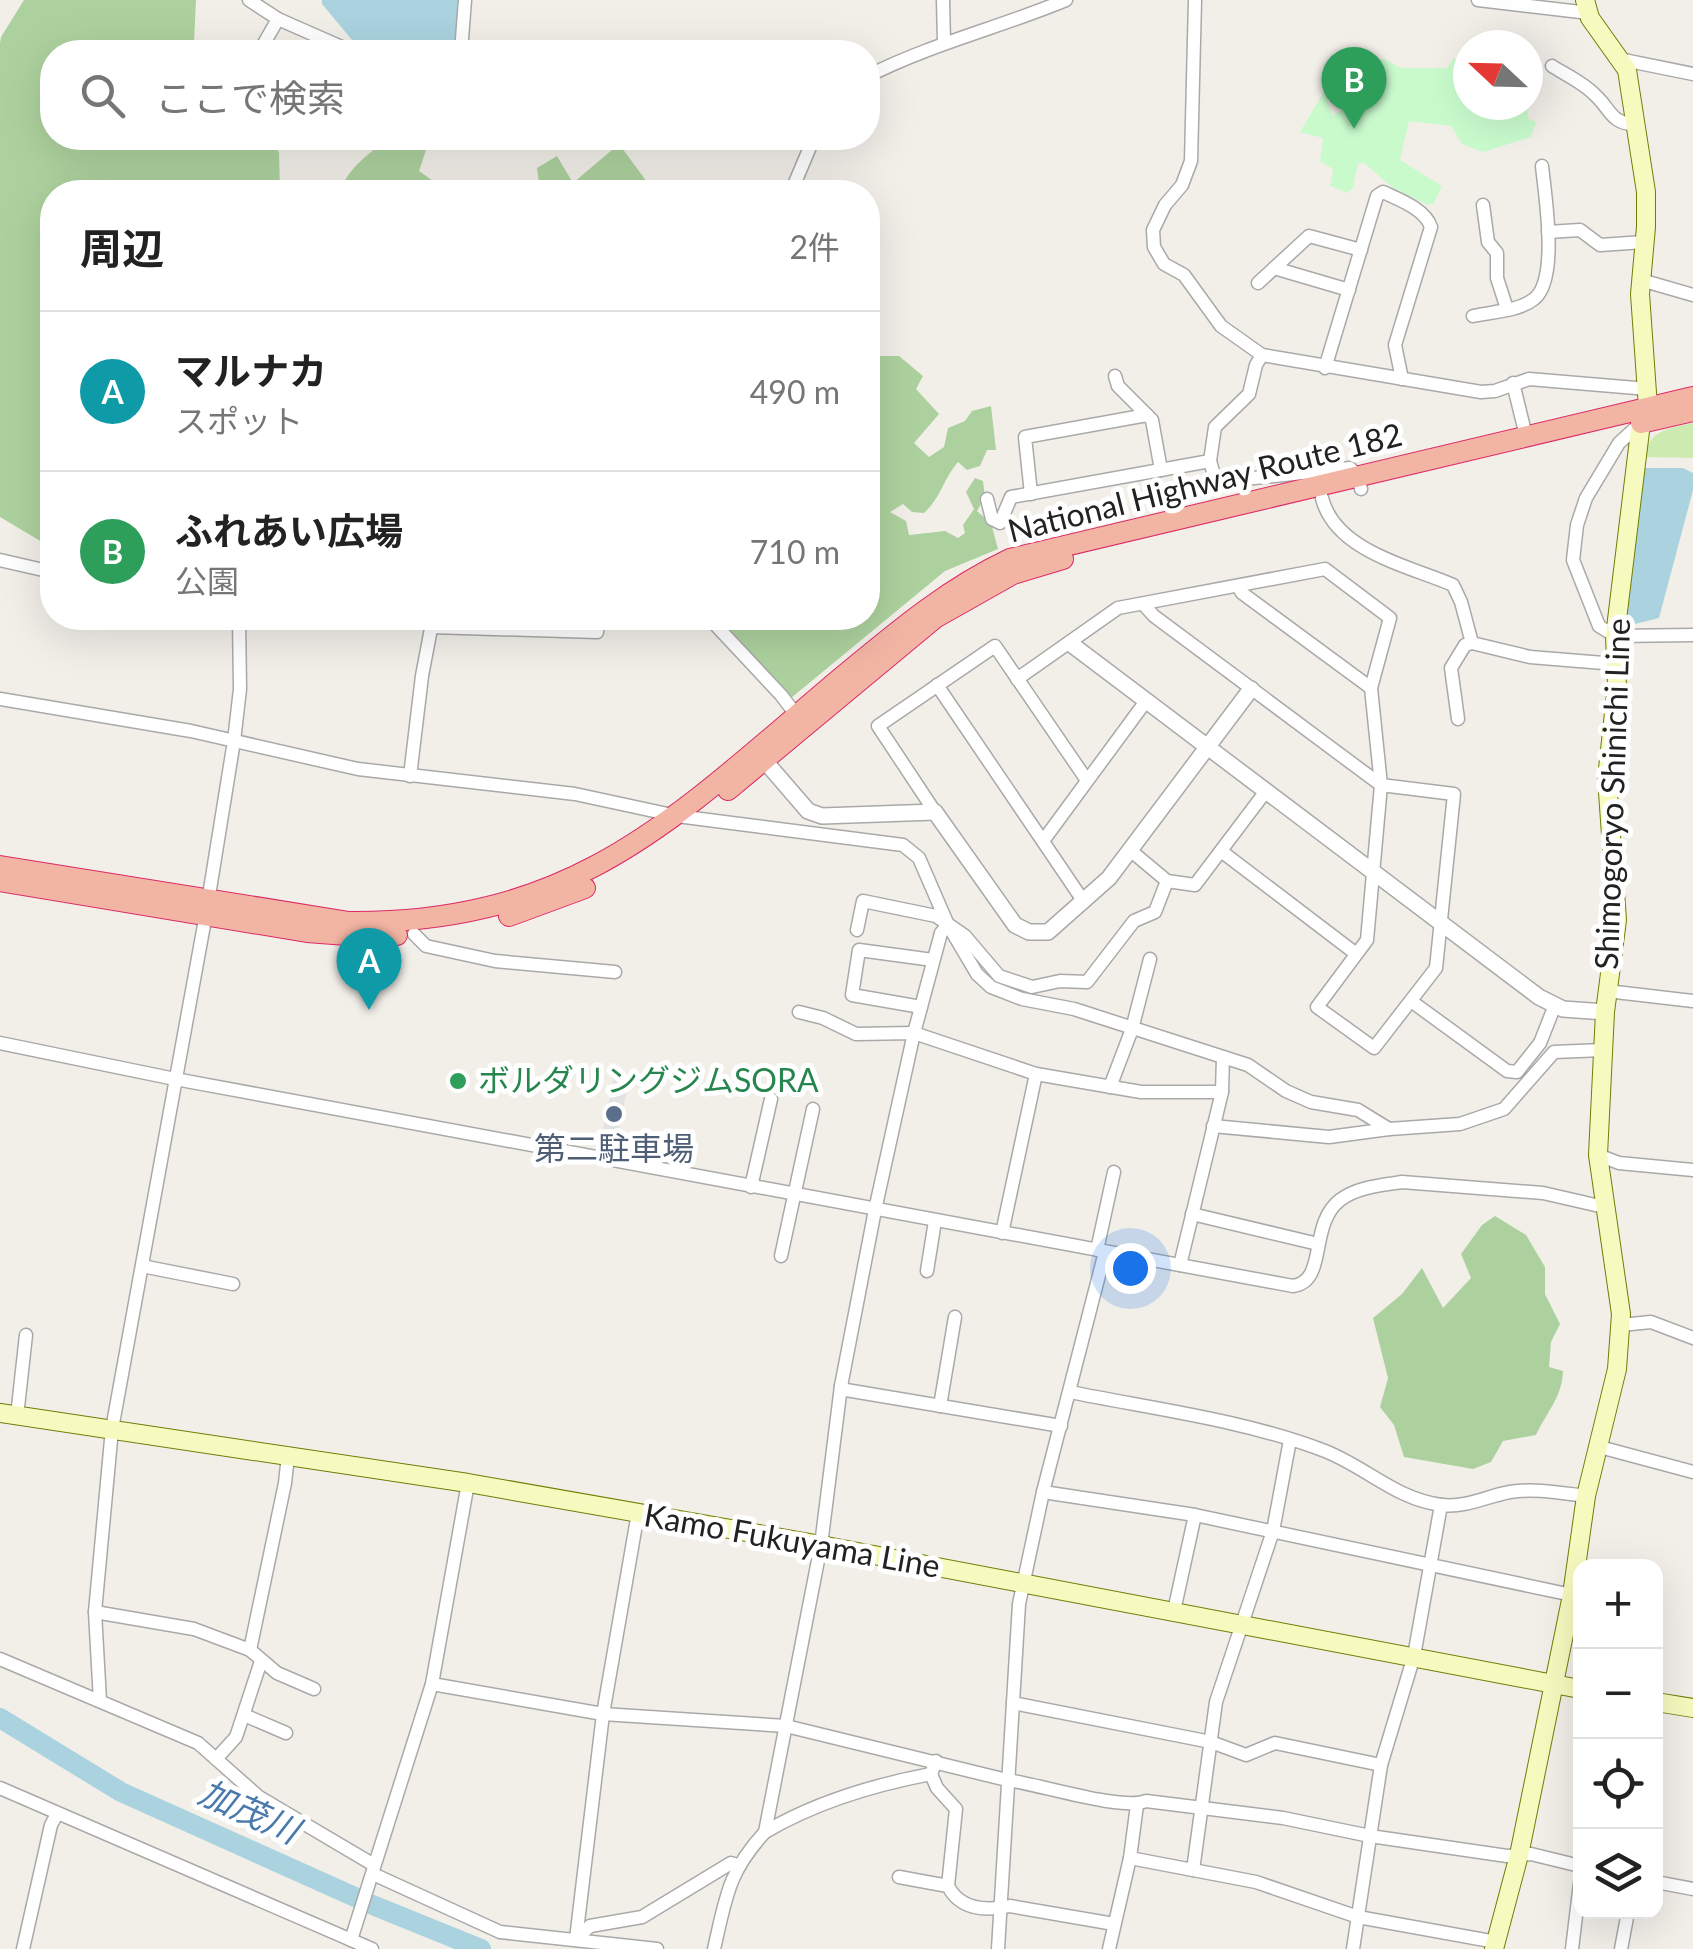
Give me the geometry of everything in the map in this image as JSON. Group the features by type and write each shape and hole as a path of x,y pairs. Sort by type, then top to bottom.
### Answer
{"highway":[{"name":"National Highway Route 182","path":"801,721 936,618 1013,574 1322,498 1360,482 1526,436 1693,396"},
{"name":"National Highway Route 182","path":"0,866 208,907 307,932 360,936 414,934 496,920 592,886 644,855 929,606 1010,559 1360,482 1646,406 1693,411"},
{"name":"National Highway Route 182","path":"0,881 349,922 395,922 488,908 583,874 687,816"}],"main road":[{"name":"Shimogoryo Shinichi Line","path":"1495,1945 1519,1855 1554,1685 1586,1496 1617,1369 1622,1325 1616,1261 1598,1155 1605,1012 1617,920 1607,778 1615,636 1646,406 1640,294 1646,192 1627,70 1587,6"},
{"name":"Kamo Fukuyama Line","path":"9,1414 468,1484 821,1545 1573,1688"},
{"path":"1663,1703 1693,1708"}],"street":[{"path":"249,0 278,19 326,40"},
{"path":"462,40 465,0"},
{"path":"943,0 944,43"},
{"path":"880,71 944,43 1066,0"},
{"path":"1195,0 1191,161 1182,185 1165,204 1153,230 1154,247 1164,264 1184,275 1221,326 1262,355 1481,392 1495,392 1529,379 1646,406 1586,498 1577,524 1572,560 1600,626 1615,636 1693,635"},
{"path":"1478,0 1587,6"},
{"path":"266,40 278,19"},
{"path":"1619,59 1693,74"},
{"path":"1552,66 1596,94 1614,119 1634,124"},
{"path":"797,180 809,150"},
{"path":"1473,316 1534,300 1542,291 1548,232 1542,166"},
{"path":"1325,368 1377,196 1383,192 1429,220 1430,228 1395,345 1402,378"},
{"path":"1482,205 1488,242 1497,253 1497,278 1507,308"},
{"path":"1548,232 1580,230 1600,246 1644,242"},
{"path":"1258,283 1309,236 1361,250"},
{"path":"1274,268 1348,290"},
{"path":"1642,280 1693,294"},
{"path":"1262,355 1250,394 1215,427 1210,462 1216,482 1350,468 1360,482"},
{"path":"1115,376 1118,386 1152,420 1161,470"},
{"path":"1513,383 1526,436"},
{"path":"1032,494 1025,437 1147,415"},
{"path":"987,499 992,519 1000,524 1011,497 1210,462"},
{"path":"1322,498 1325,509 1352,542 1453,585 1462,602 1472,643"},
{"path":"0,560 40,569"},
{"path":"1017,679 1118,608 1325,569 1390,618 1371,688 1381,785 1367,940 1317,1007 1374,1048 1436,968 1454,794 1381,785 1143,604"},
{"path":"1238,586 1242,593 1371,688"},
{"path":"100,1701 95,1612 112,1430 208,907 240,688 239,630"},
{"path":"410,776 431,630"},
{"path":"564,630 597,630"},
{"path":"720,630 782,695 801,721"},
{"path":"1458,719 1451,668 1465,645 1472,643 1530,658 1616,664"},
{"path":"1071,644 1555,1006 1605,1012"},
{"path":"1086,779 995,646 878,726 1015,925 1029,932 1048,932 1109,878 1251,689"},
{"path":"937,686 1084,902"},
{"path":"0,699 234,741 342,766 575,794 762,829 838,834 903,845 919,858 948,925 977,974 992,987 1248,1065 1286,1091 1311,1102 1358,1110 1389,1129"},
{"path":"1042,841 1146,701"},
{"path":"760,755 808,811 822,816 935,812"},
{"path":"1130,850 1167,881 1195,885 1266,791"},
{"path":"1221,851 1355,953"},
{"path":"857,930 863,900 936,916 966,936 999,976 1032,987 1087,982 1134,920 1155,912 1167,881"},
{"path":"766,1832 821,1545 841,1386 875,1210 914,1033 941,933 948,925"},
{"path":"414,934 426,946 495,961 615,972"},
{"path":"921,1006 852,995 859,950 933,960"},
{"path":"1110,1087 1132,1028 1150,960"},
{"path":"1607,991 1693,1000"},
{"path":"1410,1001 1508,1072 1517,1072 1540,1044 1555,1006"},
{"path":"799,1012 823,1018 856,1034 914,1033 1036,1074 1141,1092 1222,1092"},
{"path":"0,1044 1293,1286 1305,1284 1312,1277 1330,1210 1352,1193 1402,1182 1543,1192 1604,1207"},
{"path":"1213,1126 1329,1136 1460,1124 1504,1109 1554,1052 1603,1050"},
{"path":"1180,1265 1222,1092 1223,1057"},
{"path":"1002,1233 1036,1074"},
{"path":"752,1187 771,1100"},
{"path":"781,1256 813,1109"},
{"path":"1598,1155 1619,1163 1693,1170"},
{"path":"998,1949 1022,1582 1070,1392 1114,1172"},
{"path":"1192,1214 1318,1244"},
{"path":"927,1271 935,1221"},
{"path":"142,1266 233,1284"},
{"path":"940,1406 954,1317"},
{"path":"1622,1325 1651,1322 1693,1338"},
{"path":"9,1414 26,1335"},
{"path":"841,1386 1060,1426"},
{"path":"1070,1392 1290,1440 1328,1452 1406,1496 1441,1505 1460,1506 1529,1490 1586,1496"},
{"path":"1194,1870 1216,1702 1273,1531 1290,1440"},
{"path":"1596,1446 1693,1472"},
{"path":"250,1650 288,1456"},
{"path":"351,1940 432,1684 468,1484"},
{"path":"1043,1492 1195,1515 1572,1595"},
{"path":"1353,1949 1380,1765 1414,1656 1441,1505"},
{"path":"576,1939 603,1714 638,1514"},
{"path":"1174,1611 1195,1515"},
{"path":"95,1612 194,1629 250,1650 277,1673 314,1689"},
{"path":"0,1659 198,1743 259,1797 373,1870 500,1932 657,1949"},
{"path":"216,1759 236,1737 260,1660"},
{"path":"432,1684 603,1714 786,1726 934,1767 1045,1785 1085,1798 1137,1804 1146,1801 1283,1818 1370,1836 1507,1856 1531,1854 1573,1864"},
{"path":"1013,1703 1211,1742 1246,1755 1275,1744 1380,1765"},
{"path":"244,1714 286,1733"},
{"path":"714,1949 730,1880 766,1832 800,1812 934,1767"},
{"path":"934,1767 937,1788 956,1809 948,1886 953,1896 969,1906 993,1910 1010,1906 1114,1924"},
{"path":"0,1788 370,1949"},
{"path":"1109,1949 1130,1858 1137,1804"},
{"path":"23,1949 51,1825 57,1814"},
{"path":"1130,1858 1256,1882 1358,1917 1495,1945"},
{"path":"576,1939 590,1926 642,1917 731,1863 738,1865"},
{"path":"899,1877 948,1886"},
{"path":"1663,1883 1693,1889"},
{"path":"1572,1949 1576,1919"},
{"path":"1621,1949 1627,1919"}],"green space":[{"path":"24,0 196,0 194,40 40,40 40,150 279,152 280,180 40,180 40,541 0,517 1,37"},
{"path":"1383,58 1401,68 1447,68 1453,59 1453,120 1536,122 1531,137 1483,152 1462,144 1451,126 1409,121 1400,160 1442,186 1434,203 1428,205 1392,187 1364,163 1358,163 1353,188 1347,193 1330,186 1333,169 1320,161 1323,138 1300,132 1325,90 1332,116 1372,91 1365,76"},
{"path":"374,150 426,150 419,171 432,180 346,180"},
{"path":"612,150 623,150 646,180 577,180"},
{"path":"557,156 571,180 538,180 537,168"},
{"path":"880,356 899,356 923,376 916,389 939,414 914,443 929,457 944,447 948,428 965,421 972,411 991,406 996,450 987,450 980,466 967,470 958,462 924,513 912,512 903,504 890,512 906,521 909,535 945,531 958,538 965,533 963,525 974,509 966,492 975,478 983,481 985,497 977,511 991,523 998,549 945,571 880,625"},
{"path":"1693,423 1693,458 1644,457 1656,436"},
{"path":"722,630 873,630 791,698"},
{"path":"1495,1216 1526,1235 1545,1267 1545,1294 1560,1324 1551,1342 1549,1367 1563,1371 1560,1389 1536,1435 1503,1441 1491,1462 1473,1469 1404,1457 1394,1425 1380,1407 1388,1378 1373,1318 1402,1294 1422,1268 1443,1308 1471,1278 1461,1254 1482,1225"}],"shaded area":[{"name":"第二駐車場","path":"615,1073 630,1076 613,1156 598,1153"}],"water":[{"path":"322,0 459,0 456,40 352,40"},
{"path":"1642,468 1683,468 1693,473 1693,490 1659,618 1623,627"}],"waterway":[{"name":"加茂川","path":"0,1718 121,1792 481,1949"}],"place":[{"name":"ふれあい広場","path":"1354,129"},
{"name":"マルナカ","path":"369,1010"},
{"name":"ボルダリングジムSORA","path":"458,1081"},
{"name":"第二駐車場","path":"614,1114"}]}
